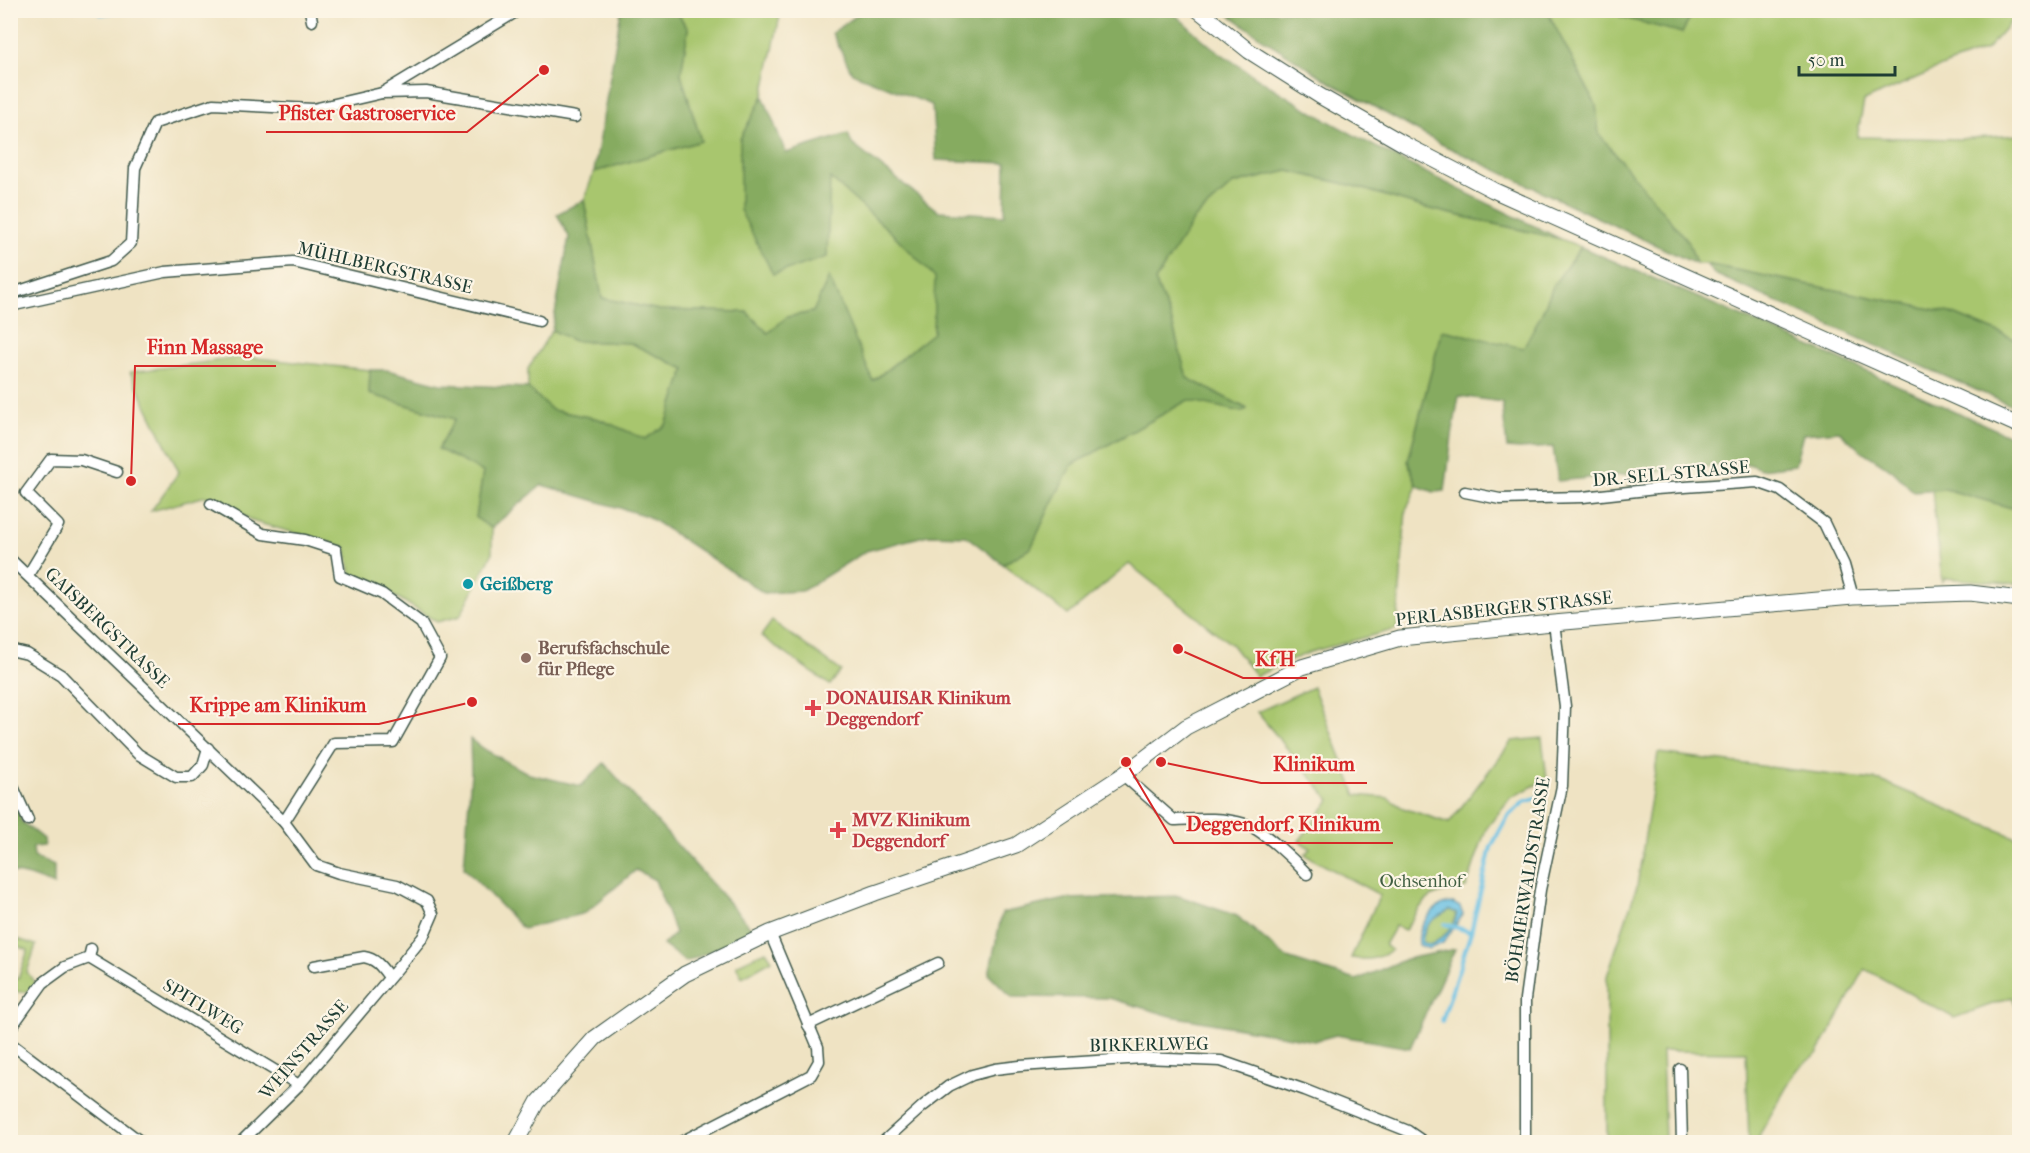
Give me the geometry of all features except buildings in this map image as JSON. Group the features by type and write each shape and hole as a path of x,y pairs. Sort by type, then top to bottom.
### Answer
{"street":[{"path":"382,93 519,10"},
{"path":"1198,10 1249,51 1320,96 1404,144 1493,190 2019,426"},
{"path":"10,294 111,261 131,243 135,168 155,123 213,104 313,109 382,93 426,92 575,117"},
{"name":"MÜHLBERGSTRASSE","path":"10,306 165,272 293,262 539,321"},
{"name":"GAISBERGSTRASSE","path":"28,575 58,525 26,493 51,459 81,460 117,472"},
{"name":"DR.-SELL-STRASSE","path":"1465,492 1500,499 1583,497 1757,482 1780,490 1824,523 1844,565 1853,597"},
{"path":"211,504 263,534 305,540 336,550 340,576 382,594 420,623 440,658 393,742 334,743 284,822"},
{"name":"GAISBERGSTRASSE","path":"10,559 208,748"},
{"name":"PERLASBERGER STRASSE","path":"516,1143 538,1102 595,1038 685,974 770,933 875,893 1016,844 1123,775 1186,727 1302,667 1400,638 1711,608 1853,597 1970,593 2019,599"},
{"name":"BÖHMERWALDSTRASSE","path":"1525,1143 1525,999 1540,890 1562,777 1565,706 1554,623"},
{"path":"10,650 27,654 61,675 138,754 176,777 192,777 203,765 208,748"},
{"name":"WEINSTRASSE","path":"208,748 284,822 316,865 339,873 397,885 428,902 433,914 423,937 299,1085 242,1143"},
{"path":"1123,775 1174,820 1211,818 1246,824 1285,852 1307,874"},
{"path":"10,780 28,820"},
{"path":"681,1143 811,1075 819,1061 818,1047 770,933"},
{"name":"SPITLWEG","path":"10,1029 43,983 90,954 299,1085"},
{"path":"314,966 364,957 371,958 389,977"},
{"path":"808,1026 938,963"},
{"path":"10,1043 141,1143"},
{"name":"BIRKERLWEG","path":"883,1143 940,1092 972,1075 1020,1066 1143,1058 1221,1061 1305,1090 1408,1131 1424,1143"},
{"path":"1680,1068 1682,1143"}],"green space":[{"path":"621,11 676,11 688,29 681,74 701,141 594,172"},
{"path":"676,11 781,11 763,96 740,139 773,274 827,257 829,177 894,235 936,277 933,333 872,381 829,278 813,312 787,317 768,334 746,312 659,310 602,298 584,200 594,172 701,141 681,74 688,29"},
{"path":"863,11 1171,11 1212,47 1295,102 1471,196 1561,239 1426,208 1350,185 1288,171 1233,184 1194,219 1155,281 1171,319 1187,378 1247,409 1242,412 1188,400 1072,465 1031,548 1003,564 966,536 928,535 866,551 802,591 764,593 647,516 542,485 491,528 476,518 483,472 438,449 455,419 369,394 370,370 387,370 440,384 528,388 552,410 599,419 645,439 666,425 685,369 630,343 574,341 552,330 569,237 557,214 584,200 602,298 659,310 747,312 768,333 787,317 813,312 829,277 873,381 933,333 935,277 894,235 830,178 827,257 773,274 740,210 740,139 763,96 786,153 848,134 852,144 938,211 1005,215 1006,163 936,160 932,105 852,73 832,33"},
{"path":"1224,11 1547,11 1596,105 1599,134 1689,243 1696,264 1441,144 1333,84"},
{"path":"1547,11 1614,11 1621,17 1682,33 1694,11 2011,11 2014,18 1987,49 1864,101 1857,137 1958,139 2019,135 2019,341 1951,313 1706,264 1696,264 1689,243 1598,134 1596,105"},
{"path":"1614,11 1694,11 1682,33 1621,17"},
{"path":"1288,171 1350,185 1426,208 1561,239 1581,247 1554,284 1523,349 1442,330 1408,461 1417,486 1406,510 1397,629 1310,652 1256,676 1232,645 1129,564 1068,615 1003,564 1031,548 1072,465 1188,400 1242,412 1246,408 1187,378 1171,319 1155,281 1194,219 1233,184"},
{"path":"1581,247 2019,440 2019,510 1945,489 1913,491 1892,470 1860,450 1839,431 1803,434 1795,465 1761,469 1745,463 1558,481 1553,447 1507,448 1502,402 1459,396 1445,491 1434,492 1417,486 1408,461 1442,330 1523,348 1542,313 1554,284"},
{"path":"1706,264 1951,313 2019,341 2019,409 1714,274"},
{"path":"552,330 574,341 630,343 685,369 666,425 645,439 599,419 552,410 528,388 528,369"},
{"path":"246,357 370,370 369,394 455,419 483,472 476,518 492,529 492,554 460,616 437,622 400,599 351,576 346,547 255,522 206,496 151,511 179,472 130,372"},
{"path":"1945,489 2019,510 2019,584 1945,578 1942,582 1932,490"},
{"path":"772,621 841,671 830,685 761,636"},
{"name":"Ochsenhof","path":"1313,687 1356,795 1388,798 1403,808 1449,823 1512,741 1542,738 1547,779 1510,798 1486,829 1466,888 1442,892 1428,899 1405,930 1395,926 1385,943 1385,946 1391,950 1377,957 1351,958 1380,895 1305,855 1310,848 1299,841 1330,800 1257,712"},
{"path":"470,739 529,774 581,786 604,763 755,932 686,962 663,945 675,933 655,880 636,870 585,913 523,929 464,868 471,772"},
{"path":"1658,753 1881,781 2019,839 2019,1012 2012,997 1954,1018 1865,969 1818,1053 1797,1069 1760,1134 1758,1142 1749,1142 1746,1052 1662,1051 1665,1142 1607,1142 1607,976 1637,886"},
{"path":"10,791 22,822 43,839 44,846 33,847 34,857 54,866 54,885 11,872 14,860 10,858"},
{"path":"1179,896 1237,916 1287,958 1356,980 1406,959 1455,949 1410,1048 1336,1035 1314,1041 1171,1016 1109,998 1012,997 989,974 1002,913 1066,899"},
{"path":"1450,910 1457,913 1447,932 1430,945 1422,942 1428,925 1435,918"},
{"path":"11,937 36,945 27,972 35,983 34,988 27,991 15,991 16,985 11,983 10,977 18,979 28,950 11,944"},
{"path":"766,951 772,960 742,977 736,965"}],"water":[{"path":"1452,903 1460,907 1463,915 1443,943 1429,949 1419,945 1420,933 1428,916 1443,904","holes":["1450,910 1457,913 1451,928 1439,940 1430,945 1422,942 1425,930 1431,922"]}],"waterway":[{"path":"100,14 125,10"},
{"path":"1442,1021 1471,932 1491,847 1508,816 1524,802 1543,796"},
{"path":"1445,924 1471,932"}],"place":[{"name":"Pfister Gastroservice","path":"544,70"},
{"name":"Finn Massage","path":"131,481"},
{"name":"Geißberg","path":"468,584"},
{"name":"KfH","path":"1178,649"},
{"name":"Berufsfachschule für Pflege","path":"526,658"},
{"name":"Krippe am Klinikum","path":"472,702"},
{"name":"DONAUISAR Klinikum Deggendorf","path":"813,708"},
{"name":"Deggendorf, Klinikum","path":"1126,762"},
{"name":"Klinikum","path":"1161,762"},
{"name":"MVZ Klinikum Deggendorf","path":"838,830"}]}
